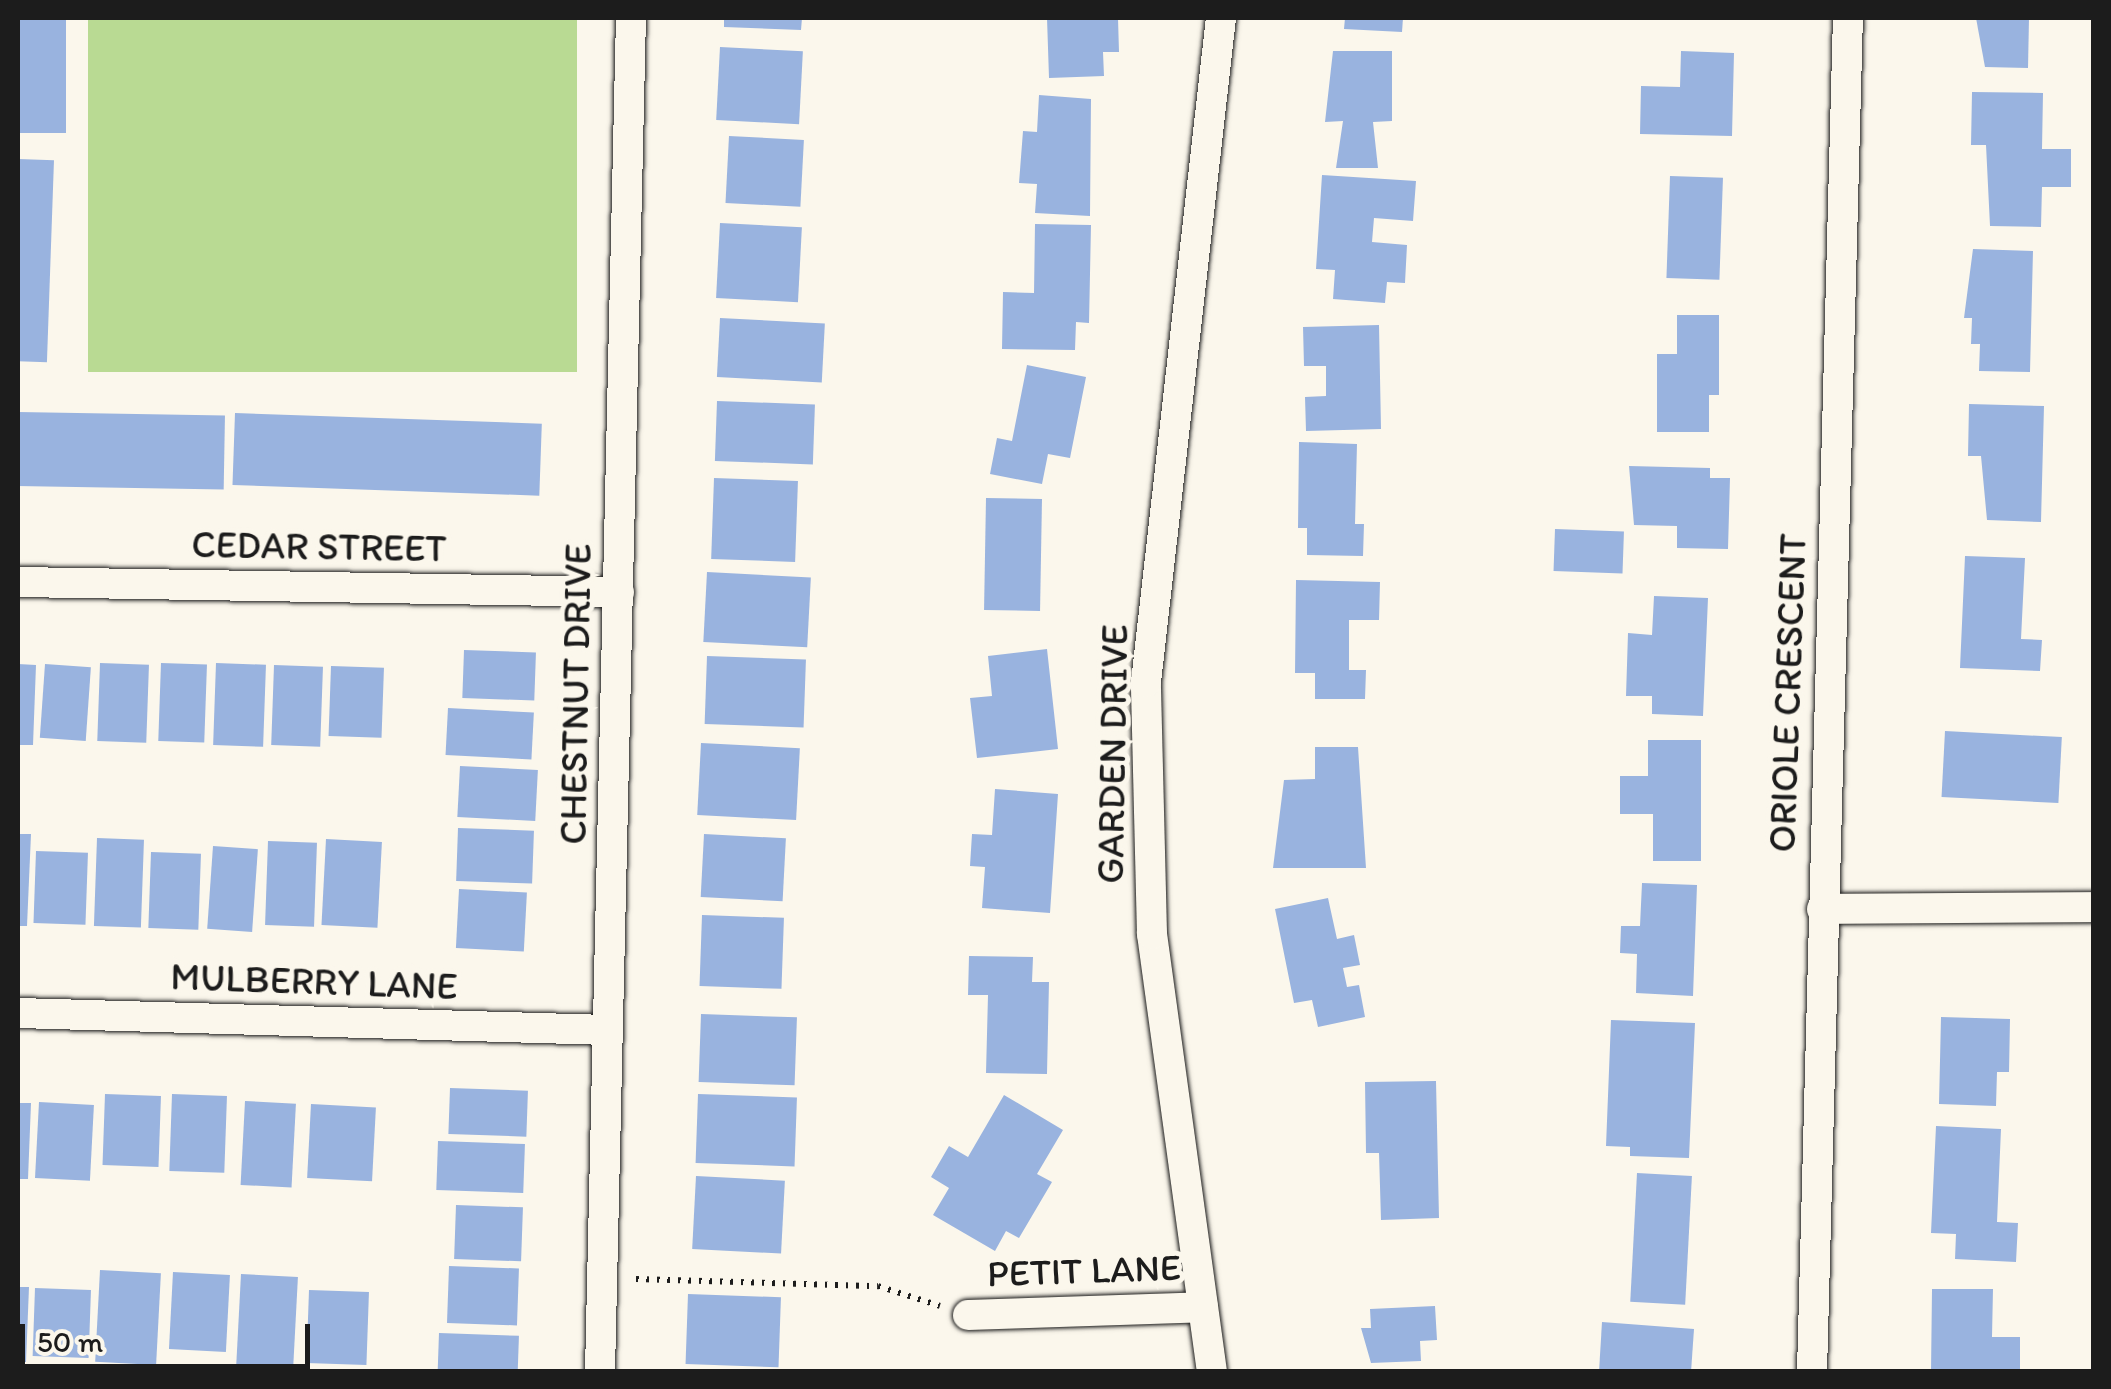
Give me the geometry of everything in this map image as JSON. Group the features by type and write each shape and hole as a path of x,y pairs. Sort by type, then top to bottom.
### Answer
{"street":[{"name":"CHESTNUT DRIVE","path":"600,1372 631,18"},
{"name":"GARDEN DRIVE","path":"1212,1372 1152,934 1146,682 1221,18"},
{"name":"ORIOLE CRESCENT","path":"1812,1372 1848,18"},
{"name":"CEDAR STREET","path":"18,582 619,592"},
{"path":"1822,909 2094,908"},
{"name":"MULBERRY LANE","path":"18,1014 608,1030"},
{"name":"PETIT LANE","path":"968,1316 1203,1307"}],"path":[{"path":"630,1279 878,1286 968,1316"}],"green space":[{"path":"88,18 577,18 577,372 88,372"}],"building":[{"path":"18,18 66,18 66,133 18,133"},
{"path":"724,18 802,18 801,30 724,27"},
{"path":"1047,18 1118,18 1119,52 1103,52 1104,76 1049,78"},
{"path":"1345,18 1403,18 1402,32 1344,29"},
{"path":"1976,18 2029,18 2028,68 1985,67"},
{"path":"720,47 803,51 799,124 716,120"},
{"path":"1333,51 1392,51 1392,121 1373,122 1378,168 1336,168 1343,121 1325,122"},
{"path":"1681,51 1734,53 1732,136 1640,134 1641,86 1680,87"},
{"path":"1972,92 2043,93 2042,149 2071,149 2071,187 2042,187 2041,227 1990,226 1986,145 1971,145"},
{"path":"1039,95 1091,99 1090,216 1035,213 1037,184 1019,183 1023,131 1037,132"},
{"path":"729,136 804,140 800,207 725,203"},
{"path":"18,159 54,160 47,362 18,361"},
{"path":"1322,175 1416,181 1413,221 1374,218 1372,242 1407,245 1405,283 1387,282 1385,303 1333,299 1335,270 1316,269"},
{"path":"1670,176 1723,178 1719,280 1666,278"},
{"path":"720,223 802,227 798,302 716,298"},
{"path":"1035,224 1091,225 1089,323 1076,322 1075,350 1002,349 1003,292 1034,293"},
{"path":"1973,249 2033,251 2030,372 1979,371 1980,344 1971,344 1972,318 1964,318"},
{"path":"1677,315 1719,315 1719,395 1709,395 1709,432 1657,432 1657,354 1677,354"},
{"path":"720,318 825,323 822,382 717,377"},
{"path":"1379,325 1381,429 1306,431 1305,397 1326,396 1326,366 1304,366 1303,327"},
{"path":"1027,365 1086,377 1070,458 1048,454 1042,484 990,474 997,438 1012,441"},
{"path":"717,401 815,404 813,464 715,461"},
{"path":"1969,404 2044,406 2041,522 1987,520 1981,456 1968,456"},
{"path":"18,412 225,416 224,490 18,486"},
{"path":"235,413 542,424 539,496 232,485"},
{"path":"1299,442 1357,444 1355,524 1364,524 1363,556 1307,555 1307,528 1298,528"},
{"path":"1629,466 1710,468 1710,478 1730,478 1728,549 1677,548 1677,526 1634,525"},
{"path":"714,478 798,481 795,562 711,559"},
{"path":"986,498 1042,499 1040,611 984,610"},
{"path":"1555,529 1624,531 1622,573 1554,571"},
{"path":"1965,556 2025,558 2021,639 2042,640 2040,671 1960,668"},
{"path":"707,572 811,577 807,647 703,642"},
{"path":"1296,580 1380,582 1379,620 1349,620 1349,670 1366,670 1365,699 1315,699 1315,673 1295,673"},
{"path":"1654,596 1708,598 1703,716 1652,714 1652,696 1626,696 1628,633 1652,635"},
{"path":"1047,649 1058,749 977,758 970,698 992,696 988,656"},
{"path":"464,650 536,653 534,700 462,698"},
{"path":"707,656 806,659 804,727 705,724"},
{"path":"100,663 149,665 146,743 97,741"},
{"path":"161,663 207,665 204,743 158,741"},
{"path":"216,663 266,665 263,747 213,745"},
{"path":"18,664 36,665 33,745 18,745"},
{"path":"45,664 91,667 86,741 40,738"},
{"path":"274,665 323,667 320,747 271,745"},
{"path":"331,666 384,668 382,738 329,736"},
{"path":"448,708 534,713 531,759 446,755"},
{"path":"1945,731 2062,737 2058,803 1942,797"},
{"path":"1648,740 1701,740 1701,861 1653,861 1653,814 1620,814 1620,776 1648,776"},
{"path":"701,743 800,748 796,820 697,815"},
{"path":"1315,747 1358,747 1366,868 1273,868 1284,780 1315,779"},
{"path":"460,766 538,770 535,821 457,817"},
{"path":"995,789 1058,794 1050,913 982,908 985,867 970,866 972,834 992,835"},
{"path":"458,828 534,831 532,884 456,881"},
{"path":"18,834 31,834 27,926 18,926"},
{"path":"704,834 786,838 783,901 701,897"},
{"path":"97,838 144,840 141,928 94,926"},
{"path":"326,839 382,842 377,928 321,925"},
{"path":"268,841 317,843 314,927 265,925"},
{"path":"213,846 258,849 252,932 207,929"},
{"path":"36,851 88,853 85,925 33,923"},
{"path":"151,852 201,854 198,930 148,928"},
{"path":"1642,883 1697,885 1693,996 1636,993 1637,954 1620,953 1621,926 1640,926"},
{"path":"459,889 527,893 524,951 456,948"},
{"path":"1328,898 1337,939 1354,935 1360,965 1343,968 1347,987 1359,985 1365,1017 1318,1027 1312,1000 1294,1003 1275,909"},
{"path":"702,915 784,918 781,989 700,986"},
{"path":"969,956 1033,957 1032,982 1049,982 1047,1074 986,1073 988,995 968,995"},
{"path":"701,1014 797,1017 795,1085 699,1082"},
{"path":"1941,1017 2010,1019 2009,1072 1997,1072 1996,1106 1939,1104"},
{"path":"1611,1020 1695,1023 1689,1158 1630,1156 1630,1147 1606,1146"},
{"path":"1436,1081 1439,1218 1381,1220 1379,1153 1366,1153 1365,1082"},
{"path":"450,1088 528,1091 526,1137 448,1134"},
{"path":"105,1094 161,1096 158,1167 103,1165"},
{"path":"172,1094 227,1096 224,1173 169,1171"},
{"path":"698,1094 797,1097 795,1166 696,1163"},
{"path":"1004,1095 1063,1130 1037,1174 1052,1182 1019,1238 1006,1231 995,1251 933,1215 949,1188 931,1177 949,1146 968,1157"},
{"path":"245,1101 296,1104 292,1188 241,1185"},
{"path":"39,1102 94,1105 90,1181 35,1178"},
{"path":"18,1103 31,1103 28,1179 18,1179"},
{"path":"311,1104 376,1107 372,1181 307,1178"},
{"path":"1936,1126 2001,1129 1997,1222 2018,1223 2016,1262 1955,1259 1956,1234 1931,1233"},
{"path":"438,1141 525,1144 523,1193 436,1190"},
{"path":"1637,1173 1692,1176 1685,1305 1630,1302"},
{"path":"696,1176 785,1181 781,1254 692,1249"},
{"path":"456,1205 523,1207 521,1261 454,1259"},
{"path":"449,1266 519,1268 517,1325 447,1323"},
{"path":"100,1270 161,1273 156,1365 95,1362"},
{"path":"173,1272 230,1275 226,1352 169,1349"},
{"path":"241,1274 298,1277 293,1368 236,1365"},
{"path":"18,1287 29,1287 26,1362 18,1362"},
{"path":"35,1288 91,1290 89,1358 33,1356"},
{"path":"1932,1289 1993,1289 1992,1337 2020,1337 2020,1369 1931,1372"},
{"path":"309,1290 369,1292 366,1365 306,1363"},
{"path":"688,1294 781,1297 779,1367 686,1364"},
{"path":"1435,1306 1437,1340 1420,1341 1421,1361 1371,1363 1361,1328 1371,1328 1370,1309"},
{"path":"1602,1322 1694,1329 1691,1372 1599,1372"},
{"path":"439,1333 519,1336 518,1372 438,1372"}]}
